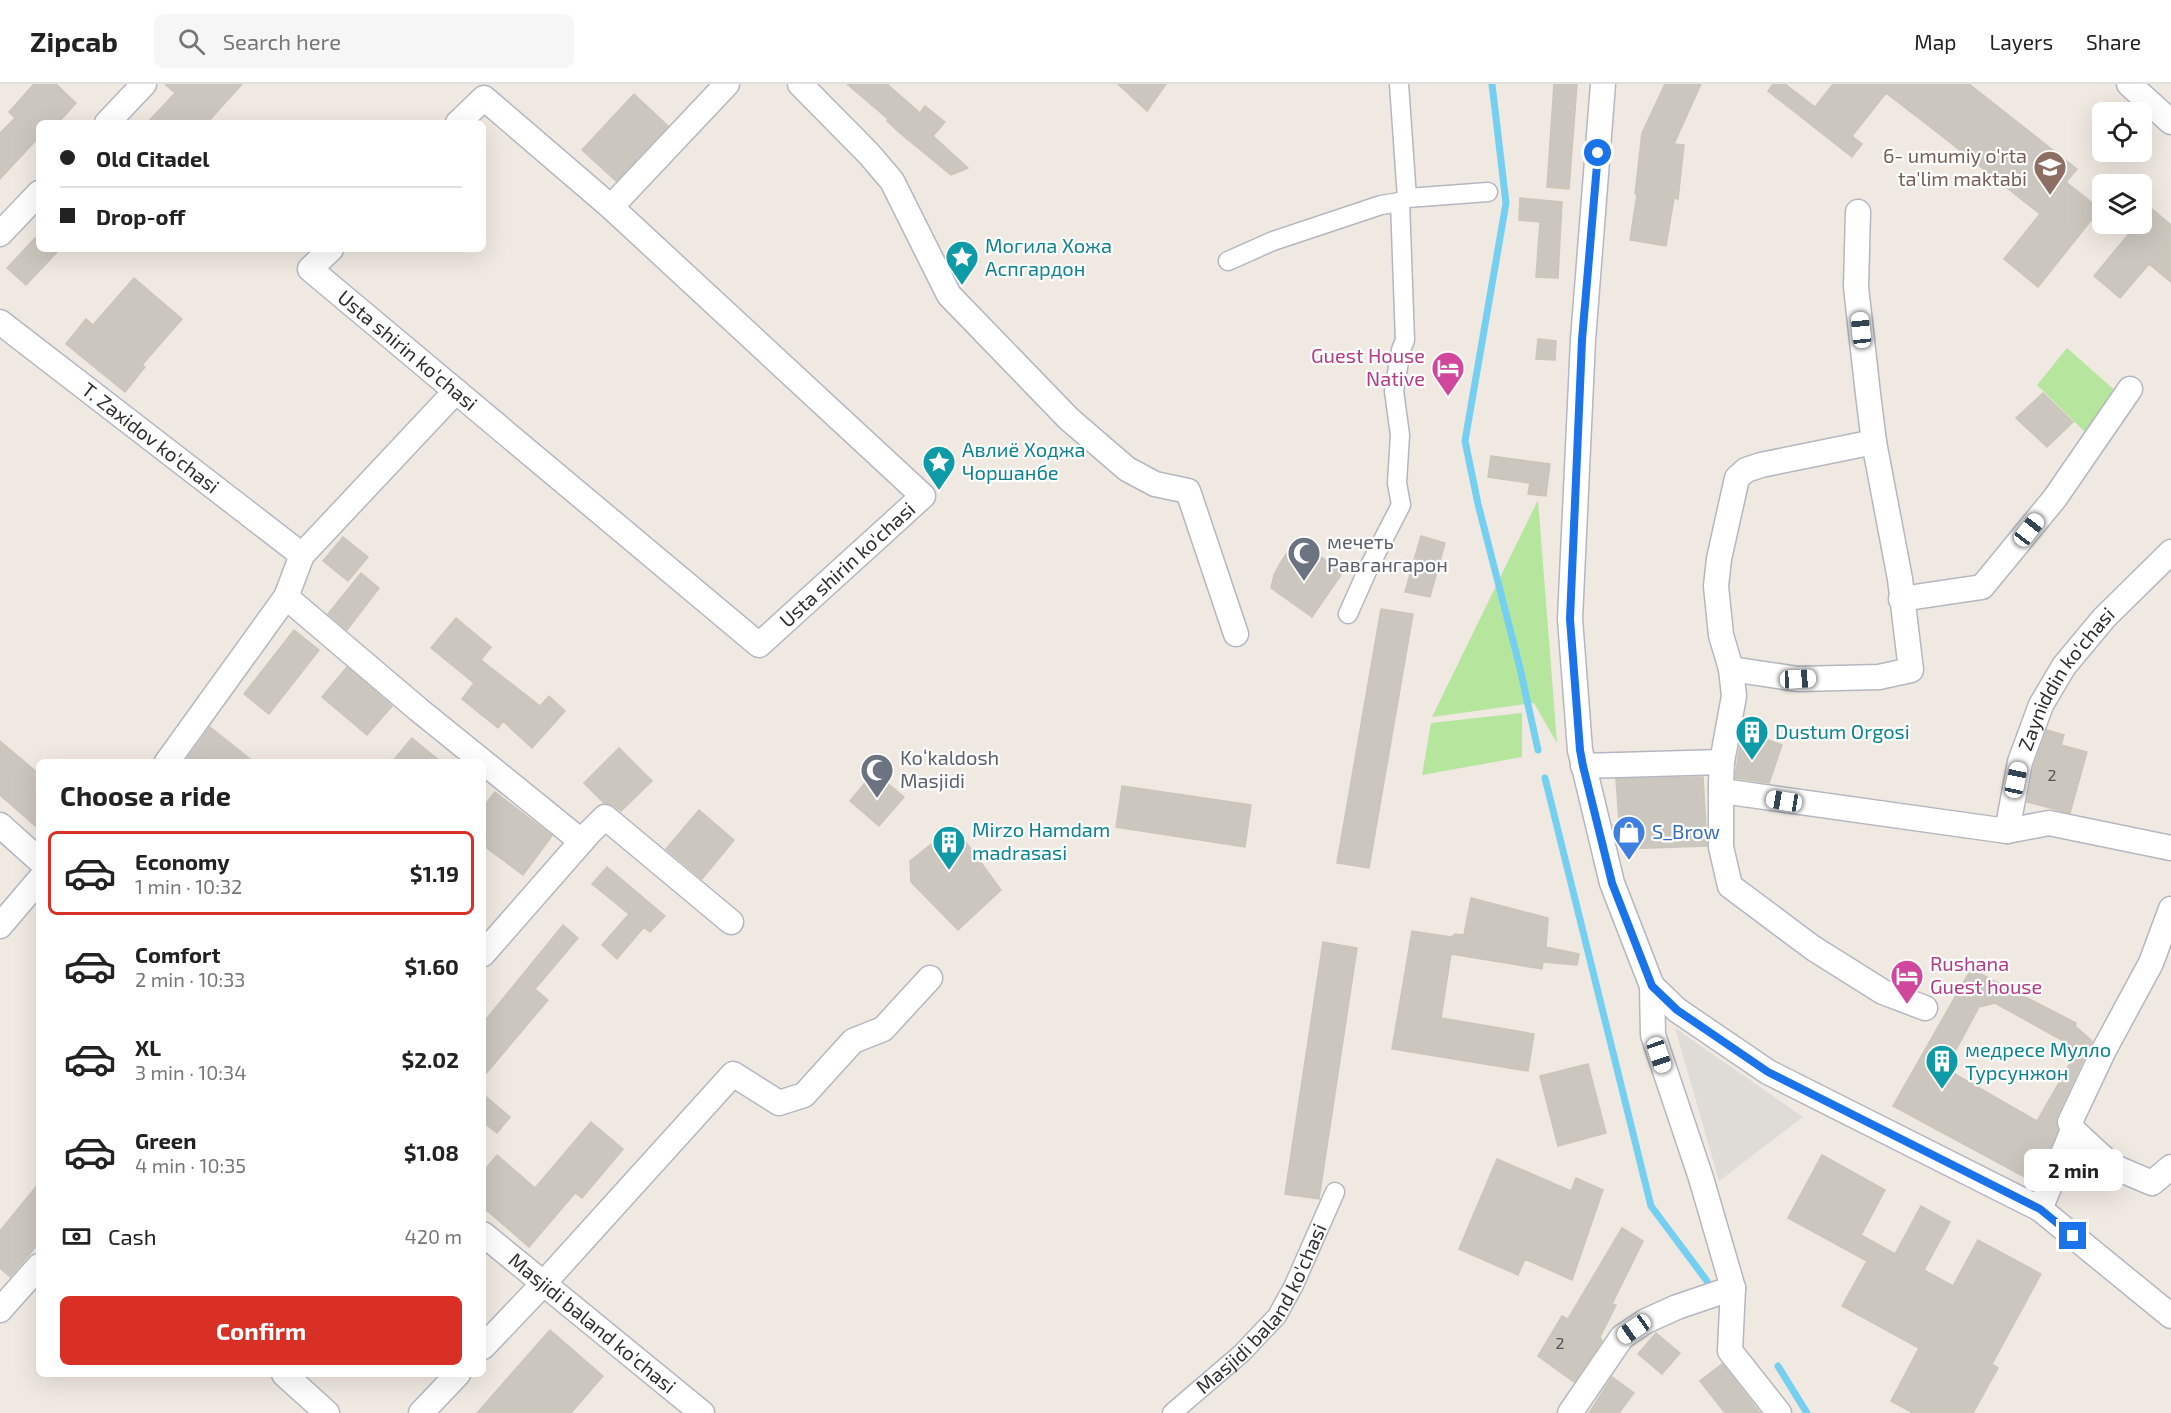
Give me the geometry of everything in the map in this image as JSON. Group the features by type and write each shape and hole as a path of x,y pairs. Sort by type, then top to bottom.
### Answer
{"street":[{"path":"110,120 144,84"},
{"path":"611,207 727,84"},
{"path":"800,84 869,154 892,181 954,301 1069,419 1127,469 1155,484 1188,491 1236,634"},
{"path":"1348,615 1368,569 1401,505 1397,483 1400,435 1394,391 1401,350 1405,340 1404,200 1399,84"},
{"path":"1603,84 1582,340 1570,619 1580,750 1612,883 1652,986 1653,1035 1701,1178 1734,1288 1730,1351 1779,1413"},
{"path":"2129,84 2171,122"},
{"name":"Usta shirin ko'chasi","path":"328,252 310,270 759,645 923,496 611,207 484,98 461,120"},
{"path":"1228,261 1283,238 1381,205 1404,200 1488,192"},
{"path":"0,234 36,196"},
{"path":"1731,669 1798,679 1879,676 1911,670 1900,579 1875,442 1856,287 1858,212"},
{"name":"T. Zaxidov ko'chasi","path":"1,325 302,555"},
{"path":"1901,599 1982,587 2055,498 2130,389"},
{"path":"169,759 286,597 302,555 456,391"},
{"path":"1875,442 1761,465 1746,470 1737,478 1727,518 1716,586 1721,635 1731,669 1734,696 1722,762 1721,847 1730,886 1813,948 1883,992 1925,1008"},
{"name":"Zayniddin ko'chasi","path":"2007,831 2020,762 2041,705 2064,666 2104,618 2171,552"},
{"path":"286,597 480,759"},
{"path":"1583,766 1722,762"},
{"path":"486,764 581,841"},
{"path":"1722,791 2007,831 2049,823 2171,848"},
{"path":"486,951 581,841 605,817 730,922"},
{"path":"0,825 36,857"},
{"path":"0,926 36,884"},
{"path":"2171,909 2151,963 2104,1050 2070,1122 2073,1130 2112,1166 2152,1183 2171,1167"},
{"path":"486,1344 733,1074 779,1103 804,1095 854,1041 883,1029 930,978"},
{"path":"1652,986 1677,1010 1768,1072 2040,1209 2171,1316"},
{"path":"2040,1209 2073,1130"},
{"name":"Masjidi baland ko'chasi","path":"1172,1413 1242,1353 1277,1316 1294,1285 1335,1192"},
{"name":"Masjidi baland ko'chasi","path":"486,1236 702,1413"},
{"path":"0,1310 36,1269"},
{"path":"1570,1413 1622,1337 1646,1321 1677,1307 1734,1288"},
{"path":"287,1377 327,1413"},
{"path":"421,1413 455,1377"}],"green space":[{"path":"2067,348 2119,394 2090,437 2037,385"},
{"path":"1538,500 1557,743 1534,703 1432,717"},
{"path":"1522,713 1522,757 1422,775 1431,723"}],"shaded area":[{"path":"1675,1028 1803,1117 1719,1181"}],"building":[{"path":"34,84 56,84 76,103 61,120 36,120 36,140 0,179 0,133 15,118 9,112"},
{"path":"165,84 242,84 210,120 150,120 175,93"},
{"path":"847,84 887,84 920,113 925,106 945,122 933,136 968,168 951,175 901,134 887,121 888,119"},
{"path":"1118,84 1166,84 1147,111"},
{"path":"1554,84 1577,84 1569,189 1547,187"},
{"path":"1665,84 1701,84 1674,144 1684,145 1678,199 1674,198 1666,246 1630,240 1637,194 1635,194 1642,133"},
{"name":"6- umumiy o'rta ta'lim maktabi","path":"1773,84 1785,84 1815,107 1833,84 1969,84 2077,169 2066,182 2092,203 2092,219 2038,287 2004,259 2040,214 1886,93 1852,136 1862,144 1852,157 1768,91"},
{"path":"634,94 668,126 616,181 582,150"},
{"path":"1520,198 1562,202 1558,278 1536,277 1540,222 1519,220"},
{"path":"2152,209 2171,225 2171,282 2149,264 2120,298 2094,276 2129,234 2152,234"},
{"path":"36,237 36,252 57,252 26,285 7,268"},
{"path":"134,278 182,319 142,365 145,367 125,392 66,344 86,319 93,325"},
{"path":"1538,339 1556,341 1555,360 1536,359"},
{"path":"2043,393 2073,422 2047,447 2016,418"},
{"path":"1491,456 1550,464 1546,496 1528,494 1530,483 1488,477"},
{"path":"1421,536 1445,543 1430,597 1405,592"},
{"path":"343,537 368,557 348,581 323,561"},
{"name":"мечеть Равгангарон","path":"1296,540 1343,572 1312,617 1271,588 1274,575"},
{"path":"361,573 379,588 347,630 328,614"},
{"path":"1381,609 1413,614 1369,868 1337,863"},
{"path":"456,618 491,647 481,660 540,706 549,696 565,711 532,748 503,721 498,728 462,699 474,683 431,648"},
{"path":"294,630 319,650 269,714 244,694"},
{"path":"347,667 392,706 367,735 322,697"},
{"path":"210,727 250,759 187,759"},
{"name":"Dustum Orgosi","path":"1742,730 1782,745 1769,783 1735,778"},
{"path":"2047,730 2064,735 2061,745 2087,752 2070,813 2027,802 2034,766"},
{"path":"412,738 437,759 394,759"},
{"path":"0,741 36,771 36,826 0,795"},
{"path":"619,748 652,781 621,811 604,803 584,783"},
{"name":"Koʻkaldosh Masjidi","path":"874,772 904,797 879,826 850,801"},
{"path":"1703,777 1707,846 1621,849 1616,779"},
{"path":"1122,786 1251,805 1245,847 1116,827"},
{"path":"495,792 552,836 523,875 486,847 486,803"},
{"path":"699,810 734,840 702,879 666,849"},
{"name":"Mirzo Hamdam madrasasi","path":"954,826 1001,890 958,930 911,882 910,861"},
{"path":"607,867 665,916 650,932 644,927 617,959 602,945 629,914 592,884"},
{"path":"1471,898 1548,918 1546,947 1579,954 1577,965 1543,962 1542,969 1451,954 1441,1018 1534,1034 1528,1071 1392,1049 1412,931 1451,937 1455,934 1464,935"},
{"path":"563,925 578,938 535,989 548,1000 486,1073 486,1019"},
{"path":"1323,942 1357,948 1319,1199 1285,1194"},
{"name":"медресе Мулло Турсунжон","path":"1971,969 2076,1023 2075,1026 2092,1041 2057,1116 2058,1130 2032,1181 1893,1106","holes":["1995,1003 2067,1043 2073,1058 2037,1121 1953,1073 1951,1059 1979,1007"]},
{"path":"1588,1064 1606,1133 1558,1146 1540,1076"},
{"path":"486,1097 510,1117 497,1133 486,1124"},
{"path":"591,1122 623,1149 582,1198 575,1193 529,1247 486,1210 486,1168 497,1155 535,1188"},
{"path":"1822,1155 1885,1190 1861,1235 1895,1254 1921,1206 1950,1222 1924,1270 1953,1286 1978,1240 2041,1274 1992,1364 1998,1368 1973,1413 1913,1413 1891,1401 1919,1348 1842,1306 1867,1261 1788,1218"},
{"path":"1497,1159 1571,1191 1576,1178 1603,1190 1572,1280 1525,1259 1518,1275 1459,1249"},
{"path":"36,1187 36,1247 10,1277 0,1268 0,1231"},
{"path":"1622,1228 1643,1241 1612,1304 1616,1305 1600,1337 1602,1341 1574,1382 1538,1356 1562,1316 1568,1319"},
{"path":"550,1330 603,1376 571,1413 477,1413"},
{"path":"1656,1333 1680,1353 1662,1374 1638,1354"},
{"path":"1722,1364 1760,1413 1725,1413 1700,1381"},
{"path":"1612,1377 1634,1393 1619,1413 1589,1413"}],"waterway":[{"path":"1492,84 1506,203 1465,441 1478,504 1520,668 1538,750"},
{"path":"1545,778 1651,1206 1707,1281"},
{"path":"1778,1366 1807,1413"}],"place":[{"name":"6- umumiy o'rta ta'lim maktabi","path":"2050,196"},
{"name":"Могила Хожа Аспгардон","path":"962,286"},
{"name":"Guest House Native","path":"1448,397"},
{"name":"Авлиё Ходжа Чоршанбе","path":"939,491"},
{"name":"мечеть Равгангарон","path":"1304,582"},
{"name":"Dustum Orgosi","path":"1752,761"},
{"name":"Koʻkaldosh Masjidi","path":"877,799"},
{"name":"S_Brow","path":"1629,861"},
{"name":"Mirzo Hamdam madrasasi","path":"949,871"},
{"name":"Rushana Guest house","path":"1907,1005"},
{"name":"медресе Мулло Турсунжон","path":"1942,1090"}],"route":[{"path":"1598,153 1582,340 1570,619 1583,766 1612,883 1652,986 1677,1010 1768,1072 2040,1209 2073,1236"}]}
